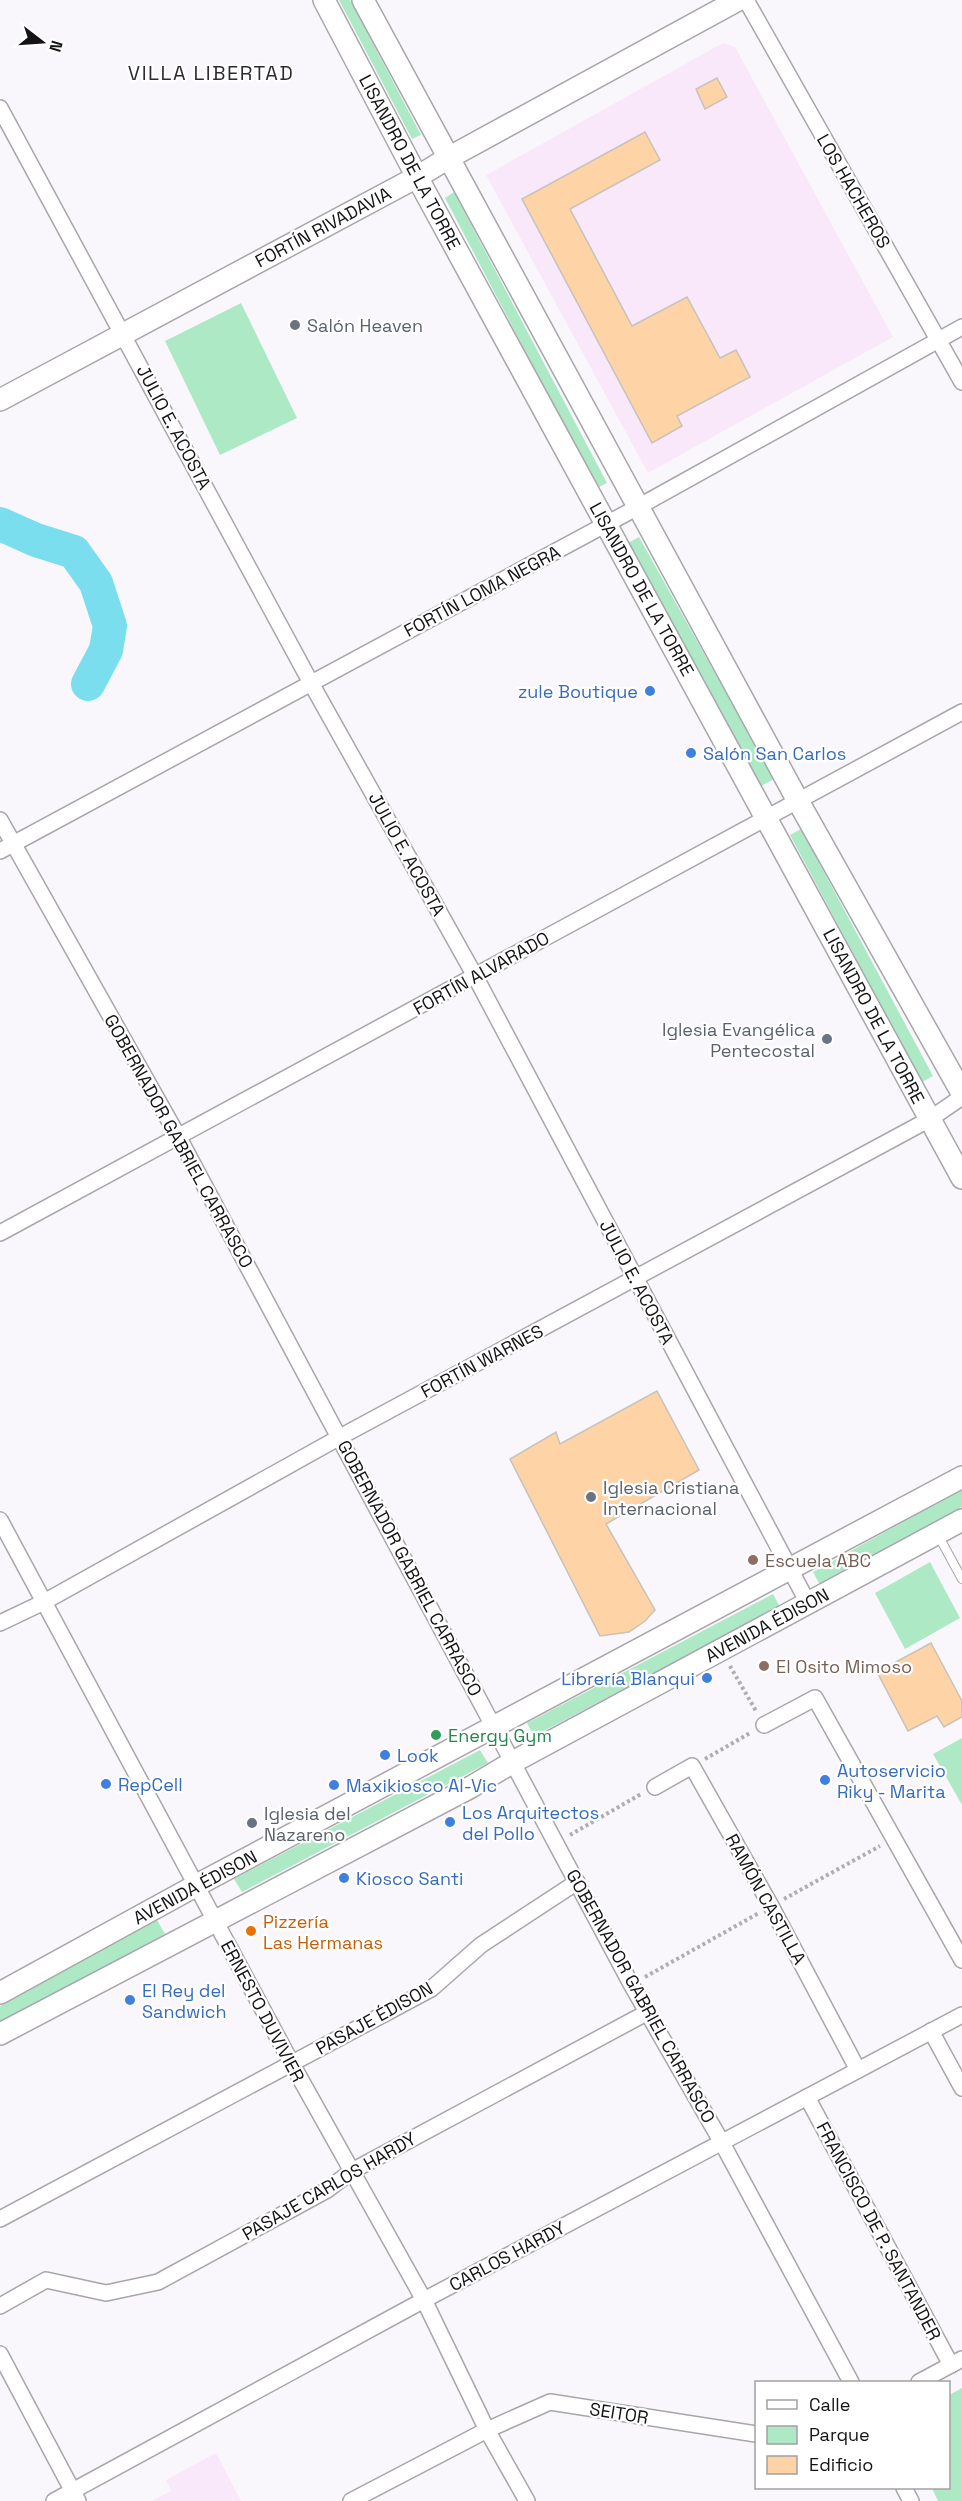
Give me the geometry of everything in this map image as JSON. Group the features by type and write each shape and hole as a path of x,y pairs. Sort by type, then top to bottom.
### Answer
{"main road":[{"name":"LISANDRO DE LA TORRE","path":"324,0 417,177 962,1178"},
{"name":"LISANDRO DE LA TORRE","path":"363,0 798,801 962,1095"},
{"name":"FORTÍN RIVADAVIA","path":"0,400 417,177 738,0"},
{"name":"AVENIDA ÉDISON","path":"0,1994 197,1886 962,1477"},
{"name":"AVENIDA ÉDISON","path":"0,2034 216,1923 471,1787 513,1762 962,1520"}],"street":[{"name":"LOS HACHEROS","path":"746,0 962,382"},
{"name":"JULIO E. ACOSTA","path":"0,108 311,683 475,976 808,1603"},
{"name":"FORTÍN LOMA NEGRA","path":"6,848 638,507 962,327"},
{"name":"FORTÍN ALVARADO","path":"0,1233 962,712"},
{"name":"GOBERNADOR GABRIEL CARRASCO","path":"0,820 6,848 179,1138 577,1882 721,2141 850,2381"},
{"name":"FORTÍN WARNES","path":"0,1623 44,1602 340,1437 930,1119 962,1095"},
{"name":"ERNESTO DUVIVIER","path":"0,1520 292,2064 424,2300 487,2430 526,2501"},
{"path":"764,1725 814,1698 962,1960"},
{"path":"655,1787 692,1766"},
{"name":"RAMÓN CASTILLA","path":"692,1766 771,1906 858,2070"},
{"name":"PASAJE ÉDISON","path":"0,2219 431,1989 481,1945 577,1882"},
{"name":"PASAJE CARLOS HARDY","path":"0,2306 46,2280 106,2293 158,2282 327,2190 352,2171 648,2012"},
{"name":"CARLOS HARDY","path":"54,2501 76,2496 424,2300 962,2015"},
{"path":"931,2031 962,2088"},
{"name":"FRANCISCO DE P. SANTANDER","path":"807,2097 957,2362"},
{"path":"0,2355 76,2496"},
{"path":"921,2381 957,2362"},
{"name":"SEITOR","path":"351,2501 487,2430 550,2402 755,2434"}],"lane":[{"path":"937,1533 962,1579"}],"path":[{"path":"692,1766 764,1725 721,1649"},
{"path":"556,1843 655,1787"}],"shaded area":[{"path":"723,43 735,47 893,337 648,473 486,175"},
{"path":"216,2453 241,2501 152,2501 171,2491 166,2480"}],"green space":[{"path":"339,0 350,0 421,135 412,139"},
{"path":"454,192 607,483 597,488 445,198"},
{"path":"241,303 297,418 220,455 165,341"},
{"path":"639,537 774,779 761,786 626,544"},
{"path":"801,829 933,1076 922,1082 790,835"},
{"path":"962,1489 962,1507 820,1585 813,1572"},
{"path":"930,1562 960,1618 905,1649 875,1593"},
{"path":"773,1594 780,1607 534,1736 527,1723"},
{"path":"962,1738 962,1805 933,1754"},
{"path":"480,1750 488,1763 242,1892 234,1879"},
{"path":"157,1920 165,1934 0,2023 0,2006"},
{"path":"962,2388 962,2501 938,2501 932,2489 950,2489 950,2394"}],"building":[{"path":"717,78 727,97 705,109 696,89"},
{"path":"645,132 660,160 570,209 632,326 687,297 720,358 736,350 750,377 677,416 682,426 652,443 522,199"},
{"name":"Iglesia Cristiana Internacional","path":"657,1391 699,1470 606,1524 655,1610 645,1621 629,1632 600,1636 510,1459 556,1432 560,1444"},
{"path":"931,1643 962,1701 962,1717 944,1727 937,1716 908,1731 877,1672"}],"waterway":[{"path":"0,524 36,540 74,552 96,583 110,626 106,650 88,684"}],"place":[{"name":"Salón Heaven","path":"295,325"},
{"name":"zule Boutique","path":"650,691"},
{"name":"Salón San Carlos","path":"691,753"},
{"name":"Iglesia Evangélica Pentecostal","path":"827,1039"},
{"name":"Iglesia Cristiana Internacional","path":"591,1497"},
{"name":"Escuela ABC","path":"753,1560"},
{"name":"El Osito Mimoso","path":"764,1666"},
{"name":"Librería Blanqui","path":"707,1678"},
{"name":"Energy Gym","path":"436,1735"},
{"name":"Look","path":"385,1755"},
{"name":"Autoservicio Riky - Marita","path":"825,1780"},
{"name":"RepCell","path":"106,1784"},
{"name":"Maxikiosco Al-Vic","path":"334,1785"},
{"name":"Los Arquitectos del Pollo","path":"450,1822"},
{"name":"Iglesia del Nazareno","path":"252,1823"},
{"name":"Kiosco Santi","path":"344,1878"},
{"name":"Pizzería Las Hermanas","path":"251,1931"},
{"name":"El Rey del Sandwich","path":"130,2000"}],"district":[{"name":"VILLA LIBERTAD","path":"211,73"}]}
